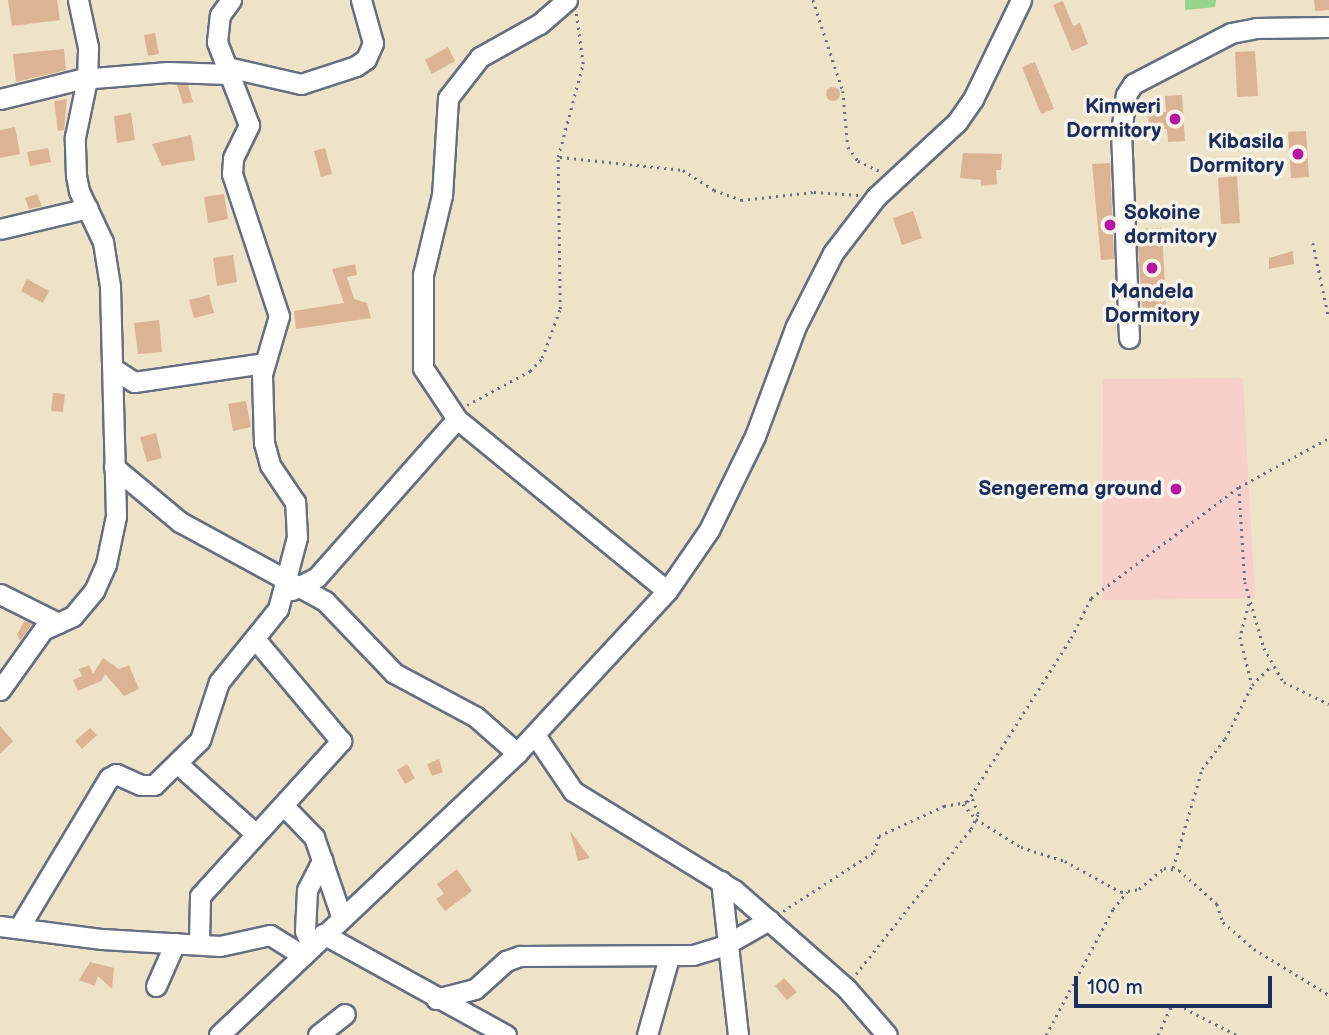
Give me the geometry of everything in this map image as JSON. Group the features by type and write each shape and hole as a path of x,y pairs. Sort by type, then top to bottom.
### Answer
{"street":[{"path":"0,690 43,630 83,606 106,564 116,516 114,369 103,242 79,191 75,156 87,79 87,31 78,0"},
{"path":"20,926 109,778 116,774 149,786 178,765 200,740 219,682 278,609 291,588 298,537 297,514 293,496 267,458 260,407 264,363 279,316 232,174 233,158 249,125 228,70 217,31 231,0"},
{"path":"0,99 87,79 168,72 228,70 301,84 356,66 366,59 373,43 361,0"},
{"path":"570,0 540,24 480,57 454,88 446,107 442,195 422,275 422,353 428,382 457,419 667,591"},
{"path":"222,1034 341,916 517,753 667,591 709,530 755,436 816,284 854,221 965,111 1021,0"},
{"path":"1129,338 1121,134 1126,95 1133,84 1231,33 1329,27"},
{"path":"0,229 89,208"},
{"path":"114,369 134,382 264,363"},
{"path":"291,588 317,577 457,419"},
{"path":"114,467 180,522 291,588 324,601 394,673 476,717 517,753"},
{"path":"0,594 58,623"},
{"path":"199,944 200,896 339,745 340,737 255,639"},
{"path":"535,735 573,791 721,881 846,988 887,1035"},
{"path":"178,765 256,834"},
{"path":"283,805 314,837 341,916"},
{"path":"313,946 304,931 307,890 322,860"},
{"path":"721,881 725,945 738,1035"},
{"path":"436,999 475,989 506,961 520,956 668,957 725,945 769,920"},
{"path":"0,926 20,926 103,939 220,946 270,934 313,946 436,999 506,1035"},
{"path":"156,986 175,943"},
{"path":"647,1035 668,957"},
{"path":"318,1035 345,1014"}],"path":[{"path":"457,419 468,404 530,370 542,358 552,335 561,293 558,157 583,64 570,0"},
{"path":"813,0 843,91 846,138 852,155 897,179"},
{"path":"558,157 683,170 714,191 741,200 814,192 876,197"},
{"path":"1313,243 1329,318"},
{"path":"769,920 874,852 879,836 944,806 962,804 971,796 1071,638 1091,598 1239,487 1329,438"},
{"path":"1239,487 1249,604 1272,666 1290,687 1329,704"},
{"path":"1249,604 1240,637 1252,685"},
{"path":"1173,868 1202,769 1225,739 1252,685 1272,666"},
{"path":"846,988 976,819 971,796"},
{"path":"962,804 976,819 1026,849 1054,856 1127,892"},
{"path":"1046,1035 1113,909 1127,892 1145,885 1158,871 1173,868"},
{"path":"1173,868 1217,904 1223,922 1254,949 1329,995"},
{"path":"1158,1035 1170,1008 1178,1005 1237,1035"}],"shaded area":[{"name":"Sengerema ground","path":"1243,378 1255,599 1102,600 1103,379"}],"green space":[{"path":"1185,0 1216,0 1215,7 1185,10"}],"building":[{"path":"8,0 57,0 60,20 12,26"},
{"path":"1314,0 1329,0 1329,10 1315,11"},
{"path":"1063,1 1073,26 1080,23 1088,44 1072,51 1053,5"},
{"path":"155,33 159,54 148,56 144,35"},
{"path":"448,47 455,61 432,74 425,60"},
{"path":"64,49 66,70 16,82 13,54"},
{"path":"1255,51 1258,96 1237,97 1235,52"},
{"path":"1035,62 1054,109 1041,114 1022,67"},
{"path":"177,85 188,85 193,102 183,104"},
{"path":"833,87 838,89 838,99 833,101 828,99 826,94 828,89"},
{"name":"Kimweri Dormitory","path":"1182,95 1185,141 1168,142 1167,129 1149,129 1148,113 1166,112 1165,96"},
{"path":"67,99 64,130 58,131 54,101"},
{"path":"131,113 135,140 117,143 114,116"},
{"path":"15,127 20,154 0,158 0,130"},
{"name":"Kibasila Dormitory","path":"1306,131 1309,177 1291,178 1288,132"},
{"path":"191,135 195,160 162,166 152,144"},
{"path":"48,148 51,162 30,166 27,152"},
{"path":"325,148 332,174 321,177 314,151"},
{"path":"963,153 1002,154 1001,170 996,170 997,184 981,186 981,180 960,178"},
{"name":"Sokoine dormitory","path":"1110,163 1114,259 1101,260 1092,164"},
{"path":"1237,176 1240,223 1221,224 1218,178"},
{"path":"37,194 42,206 29,209 25,198"},
{"path":"224,194 228,219 208,223 204,197"},
{"path":"913,211 922,238 902,245 893,218"},
{"name":"Mandela Dormitory","path":"1162,228 1166,308 1142,309 1137,229"},
{"path":"1293,251 1294,264 1269,269 1269,258"},
{"path":"233,255 237,282 217,286 213,258"},
{"path":"355,264 357,275 347,277 354,299 367,303 371,318 296,329 294,311 344,303 332,269"},
{"path":"27,279 49,291 43,303 21,291"},
{"path":"209,295 214,313 194,318 189,300"},
{"path":"159,320 162,352 138,354 134,323"},
{"path":"53,393 65,394 63,412 51,411"},
{"path":"246,401 251,427 233,431 228,404"},
{"path":"156,433 162,458 147,462 140,437"},
{"path":"25,620 32,624 20,641 17,634"},
{"path":"103,658 119,669 129,665 139,689 124,696 105,674 101,681 78,691 73,680 82,676 79,669 89,665 93,674"},
{"path":"0,726 13,741 0,754"},
{"path":"90,728 97,735 82,749 75,741"},
{"path":"439,759 443,772 432,776 427,764"},
{"path":"407,764 415,778 405,784 397,770"},
{"path":"571,832 590,858 578,861"},
{"path":"457,869 472,891 445,911 436,899 444,894 437,884"},
{"path":"90,962 114,968 112,989 98,976 95,986 79,980"},
{"path":"784,978 797,992 787,1000 775,986"}],"place":[{"name":"Kimweri Dormitory","path":"1175,119"},
{"name":"Kibasila Dormitory","path":"1298,154"},
{"name":"Sokoine dormitory","path":"1110,225"},
{"name":"Mandela Dormitory","path":"1152,268"},
{"name":"Sengerema ground","path":"1176,489"}]}
